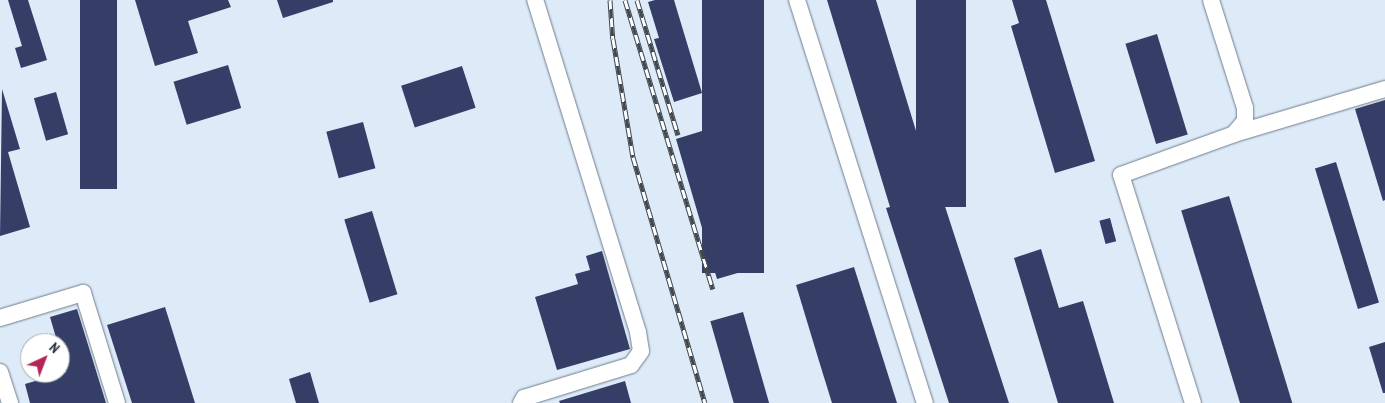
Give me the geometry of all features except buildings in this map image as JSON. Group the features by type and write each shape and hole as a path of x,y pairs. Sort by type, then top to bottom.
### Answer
{"lane":[{"path":"521,403 524,398 631,365 640,351 638,332 534,0"},
{"path":"797,0 925,403"},
{"path":"1211,0 1245,108 1245,121 1234,134"},
{"path":"1193,403 1121,175 1234,134 1385,89"},
{"path":"0,318 83,293 117,403"},
{"path":"0,372 10,403"}],"railway":[{"path":"610,0 613,39 633,157 705,403"},
{"path":"625,0 713,289"},
{"path":"637,0 678,135"}]}
